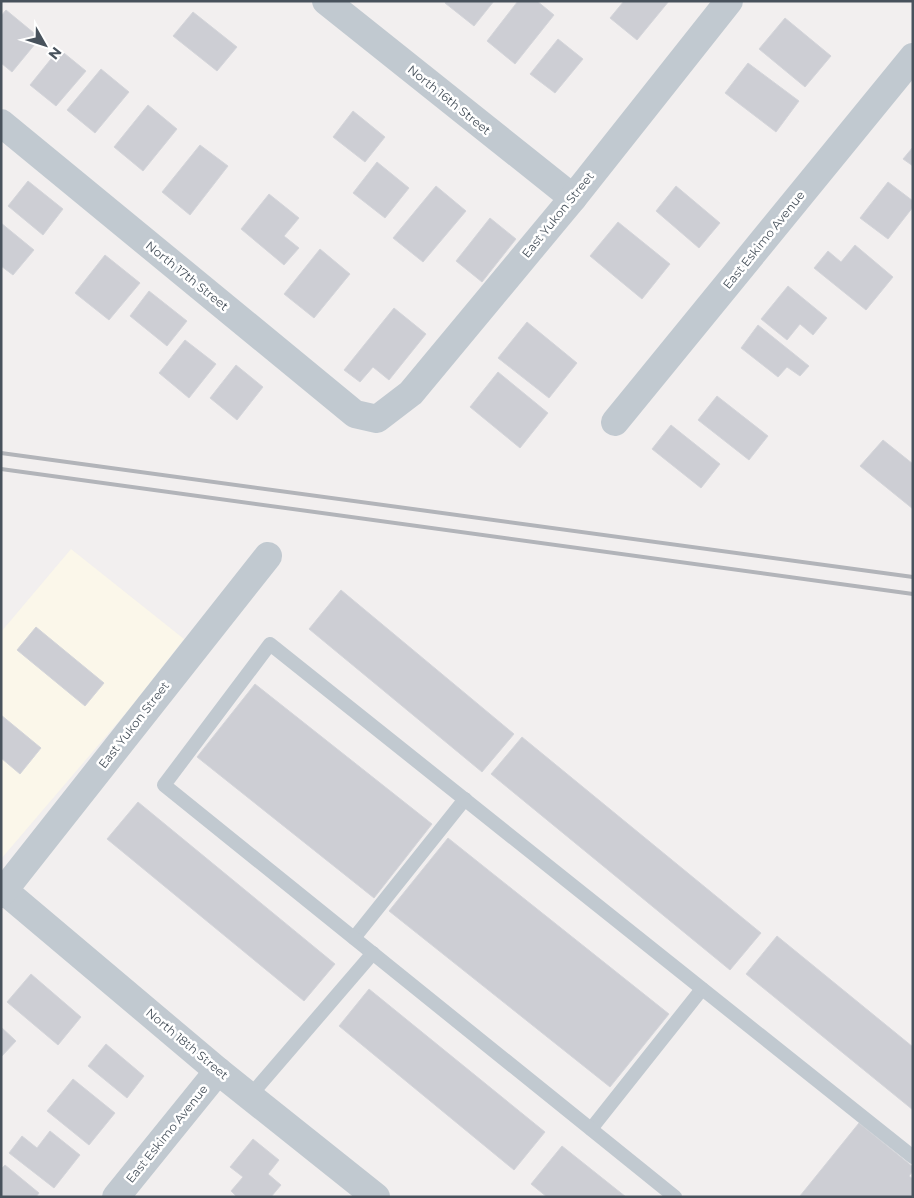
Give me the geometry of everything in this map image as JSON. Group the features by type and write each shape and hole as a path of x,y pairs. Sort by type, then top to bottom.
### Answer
{"street":[{"name":"North 16th Street","path":"326,1 573,198"},
{"name":"East Yukon Street","path":"378,419 411,393 573,198 729,1"},
{"name":"East Eskimo Avenue","path":"615,422 913,57"},
{"name":"North 17th Street","path":"4,131 355,414 378,419"},
{"name":"East Yukon Street","path":"2,891 268,556"},
{"name":"North 18th Street","path":"2,891 218,1071 376,1197"},
{"name":"East Eskimo Avenue","path":"116,1197 218,1071"}],"lane":[{"path":"675,1197 164,785 270,644 913,1157"},
{"path":"354,938 465,799"},
{"path":"250,1096 373,953"},
{"path":"591,1129 702,989"}],"shaded area":[{"path":"71,549 184,639 131,707 1,859 1,632"}],"building":[{"path":"446,1 494,1 474,26 445,3"},
{"path":"518,1 537,1 554,15 515,64 487,41"},
{"path":"624,1 669,1 637,40 610,18"},
{"path":"6,10 40,38 12,72 1,63 1,16"},
{"path":"193,12 237,47 217,71 173,36"},
{"path":"785,18 831,56 805,87 759,49"},
{"path":"558,39 583,59 555,93 530,74"},
{"path":"59,49 86,71 56,106 30,85"},
{"path":"748,63 799,101 776,132 725,93"},
{"path":"101,69 129,92 95,133 67,110"},
{"path":"148,105 177,129 143,171 114,147"},
{"path":"353,111 385,137 365,162 333,137"},
{"path":"200,145 228,166 190,215 162,192"},
{"path":"913,147 913,166 903,159"},
{"path":"377,162 409,188 385,218 353,193"},
{"path":"28,181 63,209 43,235 8,206"},
{"path":"888,182 913,201 913,207 888,239 860,218"},
{"path":"436,186 466,211 423,262 393,238"},
{"path":"676,186 720,223 699,248 656,211"},
{"path":"269,194 299,218 284,236 299,248 284,265 241,229"},
{"path":"490,218 516,239 482,282 456,261"},
{"path":"618,222 670,264 642,299 590,256"},
{"path":"1,223 34,250 13,275 1,266"},
{"path":"855,245 893,277 866,310 814,268 828,251 841,262"},
{"path":"320,249 350,274 314,318 284,294"},
{"path":"105,255 140,283 109,320 75,293"},
{"path":"788,286 827,318 813,335 800,324 787,340 761,319"},
{"path":"149,291 187,321 167,346 130,316"},
{"path":"394,308 426,334 389,380 373,367 360,382 344,370"},
{"path":"527,322 577,363 549,398 498,358"},
{"path":"758,325 809,366 800,376 787,367 778,377 741,348"},
{"path":"185,340 216,364 189,398 159,373"},
{"path":"236,365 263,387 237,420 210,398"},
{"path":"498,372 548,413 520,448 470,407"},
{"path":"717,396 768,436 749,460 698,420"},
{"path":"671,425 720,464 701,488 652,449"},
{"path":"883,440 913,464 913,509 860,466"},
{"path":"341,590 514,734 482,772 309,629"},
{"path":"36,627 104,683 85,706 17,650"},
{"path":"255,684 432,824 374,898 197,757"},
{"path":"1,715 41,748 20,774 1,758"},
{"path":"522,737 761,933 730,970 491,774"},
{"path":"138,802 335,964 304,1001 107,839"},
{"path":"448,838 669,1014 610,1087 389,911"},
{"path":"777,936 913,1047 913,1110 746,974"},
{"path":"31,974 81,1017 58,1045 7,1002"},
{"path":"369,989 545,1132 514,1170 339,1026"},
{"path":"1,1027 16,1041 1,1057"},
{"path":"106,1044 144,1076 127,1098 88,1066"},
{"path":"73,1079 115,1113 89,1145 47,1111"},
{"path":"859,1123 913,1167 913,1171 909,1176 913,1179 913,1197 801,1197 800,1196"},
{"path":"50,1131 80,1155 54,1188 9,1153 22,1136 37,1148"},
{"path":"253,1139 279,1160 268,1174 281,1185 271,1197 237,1197 231,1191 243,1177 230,1167"},
{"path":"562,1146 626,1197 547,1197 531,1184"},
{"path":"5,1165 39,1193 36,1197 1,1197 1,1169"}],"railway":[{"path":"1,453 913,577"},
{"path":"1,469 913,594"}]}
